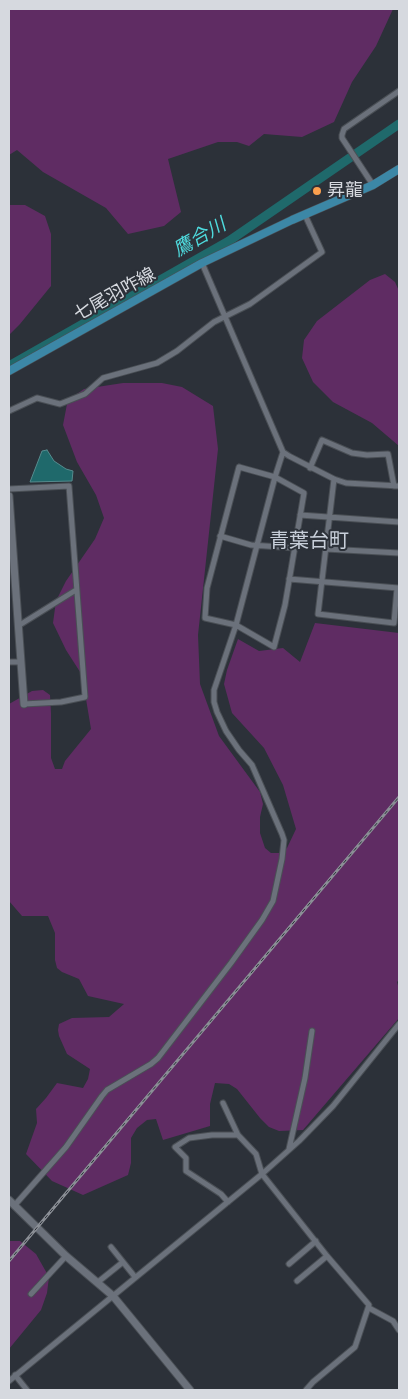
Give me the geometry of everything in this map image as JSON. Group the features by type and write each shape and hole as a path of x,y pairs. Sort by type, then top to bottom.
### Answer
{"main road":[{"name":"七尾羽咋線","path":"9,371 202,263 373,185 399,170"}],"street":[{"path":"373,185 343,139 344,129 399,91"},
{"path":"9,411 37,398 60,404 85,394 103,378 157,363 177,351 202,330 256,300 322,252 305,215"},
{"path":"202,263 284,452 310,468 346,483 397,486 388,454 352,452 322,440 310,468"},
{"path":"190,1390 113,1296 66,1256 12,1203 66,1147 107,1090 158,1058 231,964 273,901 284,840 252,765 226,731 214,702 214,690 236,625 275,477 284,452"},
{"path":"239,467 275,477 304,493 300,516 285,605 274,646 236,625 205,618 207,588 239,467"},
{"path":"289,579 322,581 398,588 394,623 318,614 322,581 326,549 330,518 334,479"},
{"path":"9,489 69,486 85,697 61,702 24,704 10,544 9,496"},
{"path":"300,516 399,522"},
{"path":"220,536 256,546 295,548"},
{"path":"326,549 399,553"},
{"path":"18,626 76,590"},
{"path":"9,662 21,662"},
{"path":"9,1381 262,1174 333,1106 399,1024"},
{"path":"289,1149 305,1078 312,1031"},
{"path":"223,1103 238,1135 256,1154 262,1174 327,1256 369,1305 355,1347 306,1390"},
{"path":"228,1202 221,1194 186,1171 186,1158 175,1147 189,1138 212,1135 238,1135"},
{"path":"289,1264 316,1241"},
{"path":"111,1247 136,1277"},
{"path":"31,1294 66,1256"},
{"path":"297,1281 327,1256"},
{"path":"98,1282 123,1262"},
{"path":"369,1308 393,1321 399,1330"},
{"path":"15,1375 27,1390"}],"shaded area":[{"path":"9,9 393,9 376,46 352,82 334,122 302,137 264,134 249,146 237,142 218,142 168,159 181,212 164,226 128,234 106,208 43,172 17,150 9,155"},
{"path":"9,205 25,205 45,216 51,234 51,286 9,335"},
{"path":"385,274 395,282 399,291 399,446 372,423 333,402 313,382 302,358 304,340 317,321 370,280"},
{"path":"123,383 162,383 182,387 213,406 218,449 198,635 200,684 219,736 260,792 263,804 260,817 260,833 265,848 271,853 279,853 287,848 296,829 283,785 264,748 232,713 224,684 238,639 259,651 283,648 300,662 315,623 399,633 399,980 397,982 399,989 399,1018 303,1130 279,1131 269,1127 237,1089 229,1084 215,1083 210,1104 210,1126 163,1140 156,1119 147,1120 137,1128 131,1138 131,1163 128,1175 83,1195 52,1181 26,1154 37,1123 36,1109 57,1083 83,1088 88,1079 90,1069 67,1054 59,1036 59,1024 72,1018 109,1017 124,1004 88,996 79,979 57,968 55,960 55,933 48,916 22,916 9,901 9,704 32,691 43,690 50,695 51,758 55,769 62,769 65,761 91,729 82,675 66,650 53,623 56,601 66,581 95,539 104,518 96,495 77,462 63,425 67,404 71,398 84,389"},
{"path":"9,1241 20,1241 36,1254 49,1277 47,1293 41,1310 9,1349"}],"water":[{"path":"47,450 54,461 73,471 72,481 30,482 42,451"}],"waterway":[{"name":"鷹合川","path":"9,366 229,241 399,124"}],"railway":[{"path":"9,1261 399,797"}],"place":[{"name":"昇龍","path":"317,191"}],"district":[{"name":"青葉台町","path":"309,542"}]}
